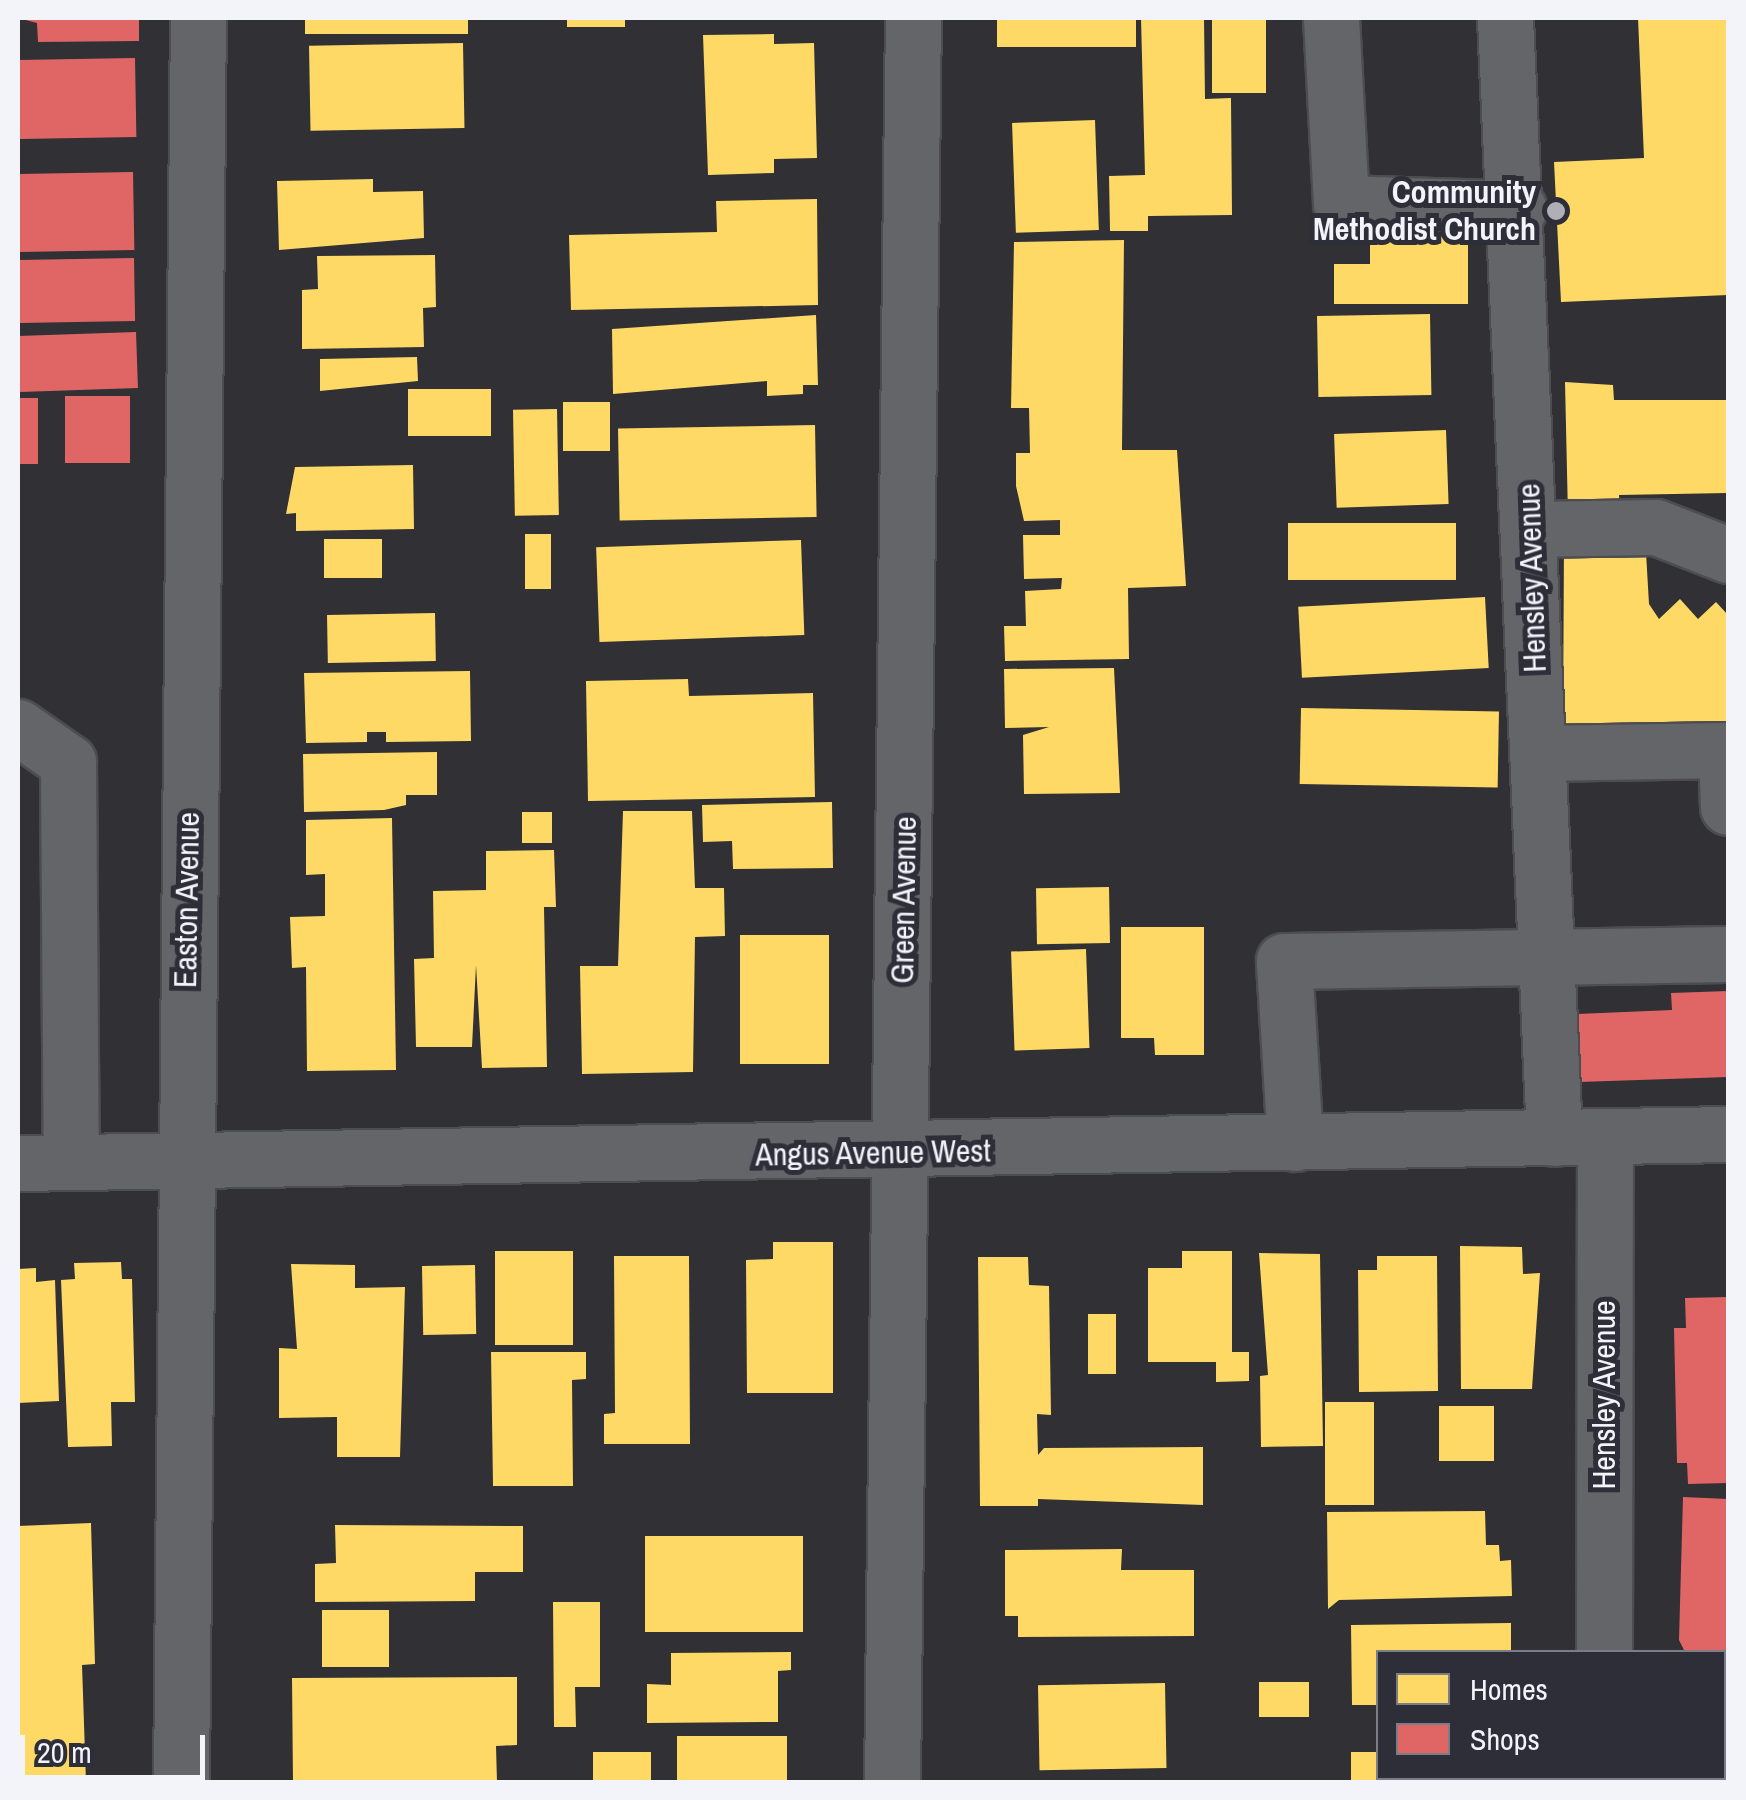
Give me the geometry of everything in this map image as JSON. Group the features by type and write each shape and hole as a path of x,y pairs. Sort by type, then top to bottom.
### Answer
{"street":[{"name":"Easton Avenue","path":"181,1782 198,18"},
{"name":"Green Avenue","path":"892,1782 913,18"},
{"path":"1331,18 1340,203 1519,209"},
{"name":"Hensley Avenue","path":"1505,18 1519,209 1539,754 1552,955 1579,1137 1604,1650"},
{"path":"1530,529 1656,526 1728,554"},
{"path":"18,727 68,762 72,1162"},
{"path":"1539,754 1726,750 1728,807"},
{"path":"1294,1143 1284,961 1728,954"},
{"name":"Angus Avenue West","path":"18,1163 901,1153 1728,1134"}],"building: Homes":[{"path":"305,18 468,18 468,34 305,34"},
{"path":"567,18 625,18 625,27 567,27"},
{"path":"997,18 1136,18 1136,47 997,47"},
{"path":"1141,18 1204,18 1205,99 1231,98 1232,215 1148,216 1148,231 1110,231 1109,176 1145,175"},
{"path":"1212,18 1266,18 1266,93 1212,93"},
{"path":"1638,18 1728,18 1728,295 1561,302 1554,162 1644,158"},
{"path":"774,34 774,44 814,43 817,158 774,159 774,173 708,175 703,35"},
{"path":"463,43 464,128 311,131 309,46"},
{"path":"1095,120 1099,230 1016,233 1012,123"},
{"path":"373,179 373,192 423,191 424,238 279,250 277,181"},
{"path":"817,199 818,305 571,310 569,235 717,232 716,201"},
{"path":"1370,235 1468,235 1468,304 1334,304 1334,264 1370,264"},
{"path":"1124,240 1122,450 1177,450 1186,586 1128,588 1129,659 1005,661 1004,626 1026,626 1025,591 1061,589 1062,578 1024,579 1023,535 1060,535 1060,520 1024,521 1016,486 1016,453 1030,453 1029,408 1011,408 1014,242"},
{"path":"435,255 436,307 423,308 424,347 302,349 302,290 318,289 317,256"},
{"path":"1430,314 1431,395 1318,397 1317,316"},
{"path":"816,315 818,385 803,385 803,394 767,396 767,381 613,394 612,329"},
{"path":"417,357 418,381 320,391 320,359"},
{"path":"1565,382 1613,385 1614,400 1728,400 1728,493 1619,495 1620,515 1568,516"},
{"path":"408,389 491,389 491,436 408,436"},
{"path":"563,402 610,402 610,451 563,451"},
{"path":"557,409 559,515 515,516 513,410"},
{"path":"815,425 817,517 620,520 618,428"},
{"path":"1446,430 1449,504 1337,508 1334,434"},
{"path":"413,465 414,529 296,531 296,513 286,514 295,467"},
{"path":"1288,523 1456,523 1456,580 1288,580"},
{"path":"525,534 551,534 551,589 525,589"},
{"path":"1645,535 1649,604 1659,619 1680,599 1698,619 1716,602 1728,615 1728,727 1563,729 1564,539"},
{"path":"324,539 382,539 382,578 324,578"},
{"path":"801,540 804,635 599,642 596,547"},
{"path":"1485,597 1489,668 1302,678 1298,607"},
{"path":"435,613 436,661 328,663 327,615"},
{"path":"1114,668 1120,793 1024,794 1023,735 1049,727 1005,728 1004,669"},
{"path":"470,671 471,741 386,742 386,732 367,732 367,742 306,743 304,673"},
{"path":"688,679 689,696 813,693 815,797 588,801 586,681"},
{"path":"1301,708 1499,711 1498,787 1300,784"},
{"path":"437,752 437,795 406,795 406,805 384,810 304,812 303,754"},
{"path":"832,802 833,868 733,869 732,841 703,842 702,805"},
{"path":"623,811 692,811 695,888 724,888 725,936 695,937 693,1072 582,1074 580,966 618,966"},
{"path":"522,812 552,812 552,843 522,843"},
{"path":"392,818 396,1070 307,1071 306,967 292,968 290,917 325,916 325,874 306,875 306,820"},
{"path":"554,850 556,907 544,907 547,1067 482,1068 476,965 472,1047 416,1047 414,959 434,958 433,891 486,890 486,851"},
{"path":"1109,887 1110,943 1037,944 1036,888"},
{"path":"1121,927 1204,927 1204,1055 1155,1055 1154,1038 1121,1038"},
{"path":"740,935 829,935 829,1064 740,1064"},
{"path":"1086,949 1089,1048 1015,1051 1011,952"},
{"path":"773,1242 833,1242 833,1393 747,1393 746,1260 773,1259"},
{"path":"1460,1246 1522,1247 1523,1274 1540,1273 1532,1389 1461,1389"},
{"path":"495,1251 573,1251 573,1345 495,1345"},
{"path":"1182,1251 1232,1251 1232,1352 1249,1352 1249,1381 1216,1382 1216,1362 1148,1362 1148,1268 1182,1268"},
{"path":"1259,1253 1320,1254 1323,1446 1261,1447 1260,1376 1268,1375"},
{"path":"614,1256 689,1256 690,1444 604,1444 604,1414 615,1413"},
{"path":"1377,1256 1437,1256 1438,1391 1359,1392 1358,1270 1377,1270"},
{"path":"978,1257 1028,1257 1029,1285 1049,1286 1051,1415 1037,1414 1038,1455 1044,1448 1203,1447 1203,1505 1038,1499 1038,1506 980,1506"},
{"path":"121,1262 122,1279 132,1279 135,1402 111,1402 112,1446 68,1447 61,1280 75,1279 74,1263"},
{"path":"291,1264 355,1265 355,1288 405,1287 400,1457 337,1457 337,1417 279,1418 279,1348 297,1349"},
{"path":"475,1265 476,1334 423,1335 422,1266"},
{"path":"36,1268 36,1282 55,1280 59,1401 18,1403 18,1269"},
{"path":"1088,1314 1116,1314 1116,1374 1088,1374"},
{"path":"491,1352 586,1352 586,1379 572,1380 573,1486 493,1486"},
{"path":"1325,1402 1374,1402 1374,1505 1325,1505"},
{"path":"1439,1406 1494,1406 1494,1461 1439,1461"},
{"path":"1485,1511 1486,1545 1499,1545 1500,1561 1511,1560 1512,1596 1339,1600 1328,1609 1327,1512"},
{"path":"91,1523 95,1664 82,1665 86,1782 18,1782 18,1526"},
{"path":"335,1525 523,1526 523,1572 475,1572 475,1601 315,1602 315,1564 336,1563"},
{"path":"645,1536 803,1536 803,1632 645,1632"},
{"path":"1122,1549 1121,1570 1194,1570 1194,1636 1018,1637 1018,1616 1005,1616 1005,1550"},
{"path":"553,1602 600,1602 600,1687 575,1687 576,1727 554,1727"},
{"path":"322,1610 389,1610 389,1667 322,1667"},
{"path":"1511,1623 1511,1650 1376,1650 1376,1705 1352,1705 1351,1625"},
{"path":"791,1652 791,1670 778,1671 778,1722 647,1723 647,1684 671,1685 671,1653"},
{"path":"517,1677 517,1745 496,1746 497,1782 293,1782 292,1678"},
{"path":"1259,1682 1309,1682 1309,1717 1259,1717"},
{"path":"1165,1683 1166,1768 1040,1770 1038,1685"},
{"path":"677,1736 787,1736 787,1782 677,1782"},
{"path":"593,1752 651,1752 651,1782 593,1782"},
{"path":"1351,1752 1376,1752 1376,1780 1520,1782 1351,1782"}],"building: Shops":[{"path":"18,18 139,18 139,41 38,42 37,23"},
{"path":"135,58 136,137 19,139 18,60"},
{"path":"133,172 134,250 19,252 18,174"},
{"path":"134,258 135,321 19,323 18,260"},
{"path":"136,332 138,388 20,392 18,336"},
{"path":"65,396 130,396 130,463 65,463"},
{"path":"18,398 38,398 38,464 18,464"},
{"path":"1728,991 1728,1077 1579,1082 1577,1014 1672,1010 1671,993"},
{"path":"1728,1297 1728,1483 1688,1484 1687,1463 1677,1463 1674,1328 1686,1328 1685,1298"},
{"path":"1683,1497 1728,1499 1728,1782 1675,1782 1726,1780 1726,1650 1684,1650 1679,1640"}],"place":[{"name":"Community Methodist Church","path":"1556,211"}]}
